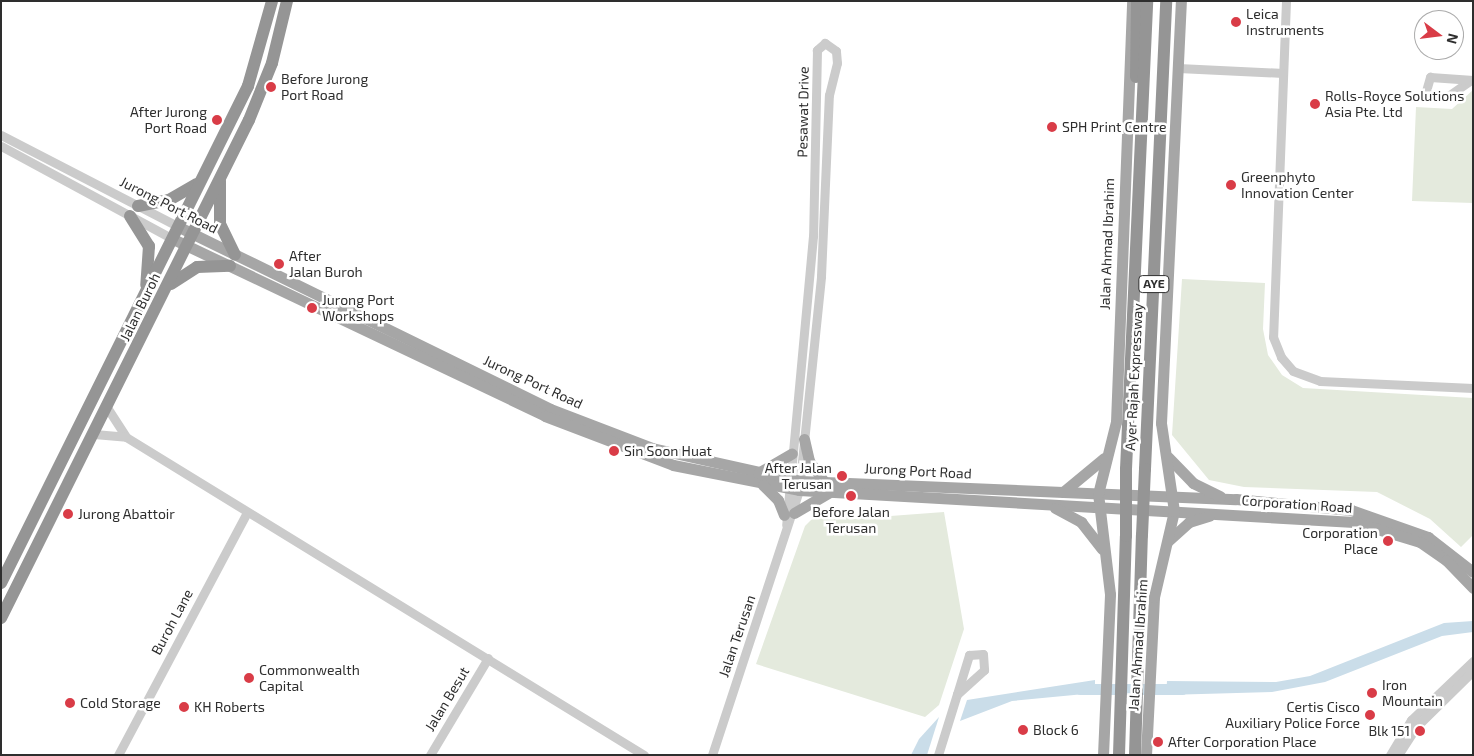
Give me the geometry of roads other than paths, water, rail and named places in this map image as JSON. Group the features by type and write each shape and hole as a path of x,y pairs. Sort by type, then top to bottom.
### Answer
{"highway":[{"name":"Jalan Buroh","path":"1,583 145,297 199,182 248,86 272,1"},
{"name":"Jalan Buroh","path":"1,618 108,409 261,92 287,1"},
{"path":"1137,1 1137,88 1143,113"},
{"name":"Ayer Rajah Expressway","path":"1119,755 1126,536 1126,469 1147,1"},
{"name":"Ayer Rajah Expressway","path":"1135,755 1143,698 1144,674 1142,535 1166,1"},
{"path":"1162,99 1174,1"},
{"path":"166,289 197,266 232,261 220,224 221,174"},
{"path":"145,297 149,246 134,211 169,200 199,182"}],"main road":[{"name":"Jalan Ahmad Ibrahim","path":"1103,755 1108,672 1106,554 1098,507 1098,494 1116,422 1132,1"},
{"name":"Jalan Ahmad Ibrahim","path":"1144,674 1154,597 1168,541 1175,496 1163,452 1181,1"},
{"name":"Jurong Port Road","path":"179,227 189,240"},
{"name":"Jurong Port Road","path":"173,239 189,240 545,416 648,457 764,485 828,487 1048,505 1098,507"},
{"name":"Jurong Port Road","path":"232,261 550,409 652,448 758,473 794,485"},
{"path":"764,485 778,500 788,518 828,487 809,460 804,439"},
{"path":"1063,492 1090,473 1110,450"},
{"path":"1163,452 1193,483 1236,500"},
{"path":"758,473 792,453"},
{"name":"Jurong Port Road","path":"828,487 1098,494"},
{"name":"Corporation Road","path":"1098,494 1175,496 1351,510 1379,517 1428,537 1473,572"},
{"path":"1048,505 1081,522 1106,554"},
{"name":"Corporation Road","path":"1098,507 1218,514 1377,527 1420,542 1446,560 1473,588"},
{"path":"1168,541 1189,522 1218,514"},
{"name":"Jalan Ahmad Ibrahim","path":"1143,698 1146,755"}],"street":[{"path":"1286,1 1273,337 1281,357 1293,371 1320,381 1473,388"},
{"name":"Pesawat Drive","path":"825,43 836,51 837,63 829,95 822,276 804,439 794,485 792,453 813,236 817,50 825,43"},
{"path":"1178,68 1284,73"},
{"name":"Jurong Port Road","path":"1,135 134,211 173,239"},
{"name":"Jurong Port Road","path":"1,146 134,211 179,227"},
{"path":"108,409 126,437 644,755"},
{"path":"94,434 126,437"},
{"name":"Jalan Terusan","path":"714,752 788,518 794,485"},
{"name":"Buroh Lane","path":"116,755 248,512"},
{"path":"938,755 957,694 970,655 983,654 984,670 957,694"},
{"name":"Jalan Besut","path":"430,755 488,658"},
{"path":"1390,755 1411,720 1473,661"},
{"path":"1398,755 1417,726 1473,672"}],"water":[{"path":"1473,621 1473,632 1442,636 1325,682 1272,692 1166,695 1167,681 1276,682 1310,676 1444,623"},
{"path":"1095,680 1095,693 1012,701 960,721 967,700"},
{"path":"939,717 927,755 911,755 919,739"}],"waterway":[{"path":"1080,689 1182,689"}],"place":[{"name":"Leica Instruments","path":"1236,22"},
{"name":"Before Jurong Port Road","path":"271,87"},
{"name":"Rolls-Royce Solutions Asia Pte. Ltd","path":"1315,104"},
{"name":"After Jurong Port Road","path":"217,120"},
{"name":"SPH Print Centre","path":"1052,127"},
{"name":"Greenphyto Innovation Center","path":"1231,185"},
{"name":"After Jalan Buroh","path":"279,264"},
{"name":"Jurong Port Workshops","path":"312,308"},
{"name":"Sin Soon Huat","path":"614,451"},
{"name":"After Jalan Terusan","path":"842,476"},
{"name":"Before Jalan Terusan","path":"851,496"},
{"name":"Jurong Abattoir","path":"68,514"},
{"name":"Corporation Place","path":"1388,541"},
{"name":"Commonwealth Capital","path":"249,678"},
{"name":"Iron Mountain","path":"1372,693"},
{"name":"Cold Storage","path":"70,703"},
{"name":"KH Roberts","path":"184,707"},
{"name":"Certis Cisco Auxiliary Police Force","path":"1370,715"},
{"name":"Block 6","path":"1023,730"},
{"name":"Blk 151","path":"1420,731"},
{"name":"After Corporation Place","path":"1158,742"}]}
